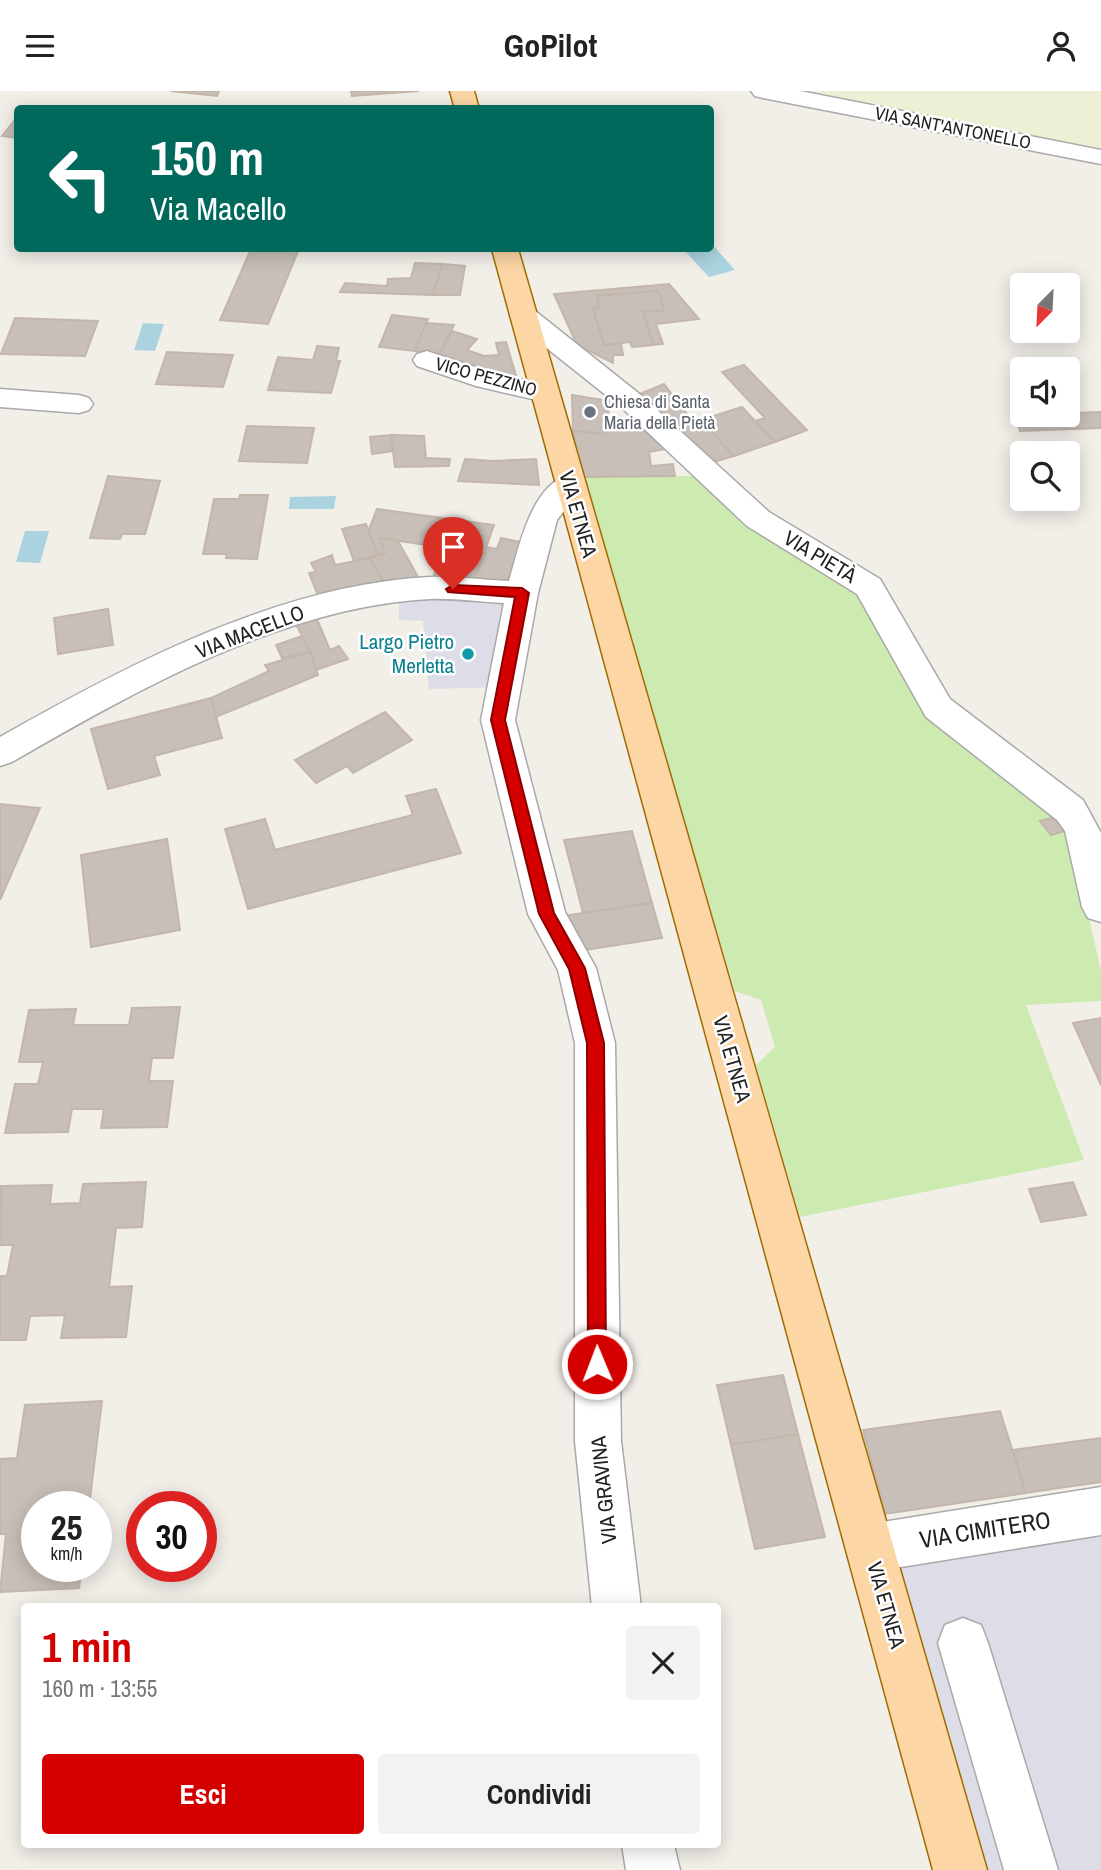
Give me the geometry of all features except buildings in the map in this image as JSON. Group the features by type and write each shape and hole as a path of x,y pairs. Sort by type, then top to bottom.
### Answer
{"main road":[{"name":"VIA ETNEA","path":"506,252 960,1870"}],"street":[{"name":"VIA SANT'ANTONELLO","path":"763,91 1101,157"},
{"name":"VIA PIETÀ","path":"524,316 632,402 758,519 869,587 938,708 1070,810 1082,829 1101,907"},
{"name":"VICO PEZZINO","path":"427,360 486,380 545,393"},
{"path":"0,398 79,404"},
{"name":"VIA GRAVINA","path":"570,484 542,518 522,593 498,720 547,914 577,968 596,1043 598,1441 617,1603"},
{"name":"VIA MACELLO","path":"0,753 117,686 279,617 362,597 430,588 522,593"},
{"name":"VIA CIMITERO","path":"870,1548 1101,1511"},
{"path":"964,1643 1031,1870"},
{"path":"649,1848 653,1870"}],"green space":[{"path":"796,91 1101,91 1101,150"},
{"path":"695,476 855,588 924,706 1069,830 1101,971 1101,1001 1026,1005 1084,1160 800,1217 756,1065 775,1047 761,1000 735,991 582,477"}],"shaded area":[{"name":"Largo Pietro Merletta","path":"399,591 522,593 505,687 429,689 423,621 399,620"},
{"path":"1101,1511 1101,1870 960,1870 870,1548"}],"water":[{"path":"714,246 735,270 709,277 686,252 714,252"},
{"path":"143,323 164,324 155,351 134,350"},
{"path":"336,496 334,509 289,509 290,497"},
{"path":"25,531 49,531 40,563 16,562"}],"place":[{"name":"Chiesa di Santa Maria della Pietà","path":"590,412"},
{"name":"Largo Pietro Merletta","path":"468,654"}],"route":[{"path":"453,589 522,593 498,720 547,914 577,968 596,1043 597,1364"}]}
